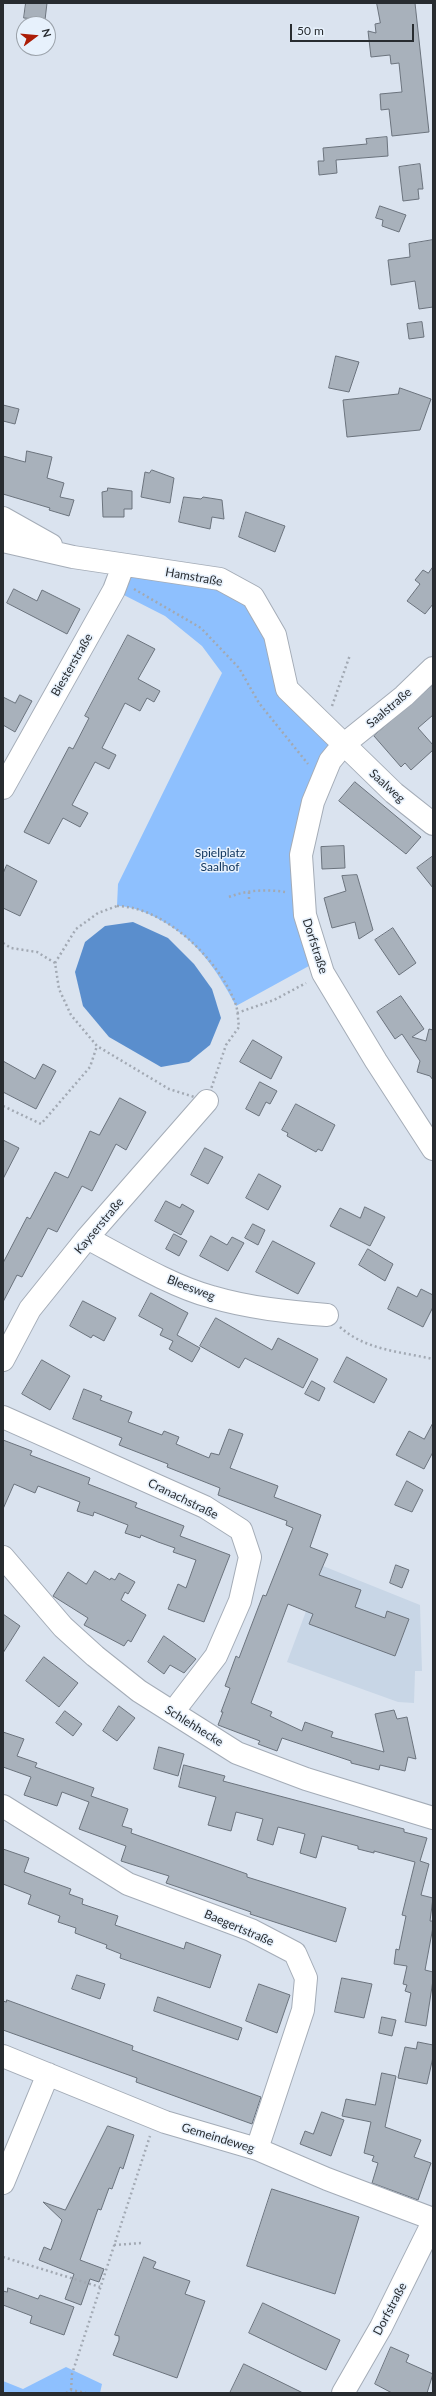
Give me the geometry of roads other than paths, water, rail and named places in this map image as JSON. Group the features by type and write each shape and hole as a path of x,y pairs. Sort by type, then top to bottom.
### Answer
{"street":[{"path":"3,518 73,557"},
{"name":"Hamstraße","path":"3,540 73,557 120,572 220,579 254,597 275,635 287,689 343,745"},
{"name":"Biesterstraße","path":"3,788 10,759 114,590 120,572"},
{"name":"Saalstraße","path":"343,745 404,696 433,668"},
{"name":"Dorfstraße","path":"343,745 330,761 313,802 301,855 302,890 305,915 323,973 376,1061 429,1135"},
{"name":"Saalweg","path":"343,745 394,794 433,824"},
{"name":"Kayserstraße","path":"3,1360 30,1309 87,1238 207,1101"},
{"name":"Bleesweg","path":"87,1238 149,1271 212,1297 293,1312 327,1315"},
{"name":"Cranachstraße","path":"3,1417 205,1508 241,1530 250,1557 240,1601 216,1656 173,1712"},
{"name":"Schlehhecke","path":"3,1557 62,1627 139,1692 236,1753 306,1779 433,1818"},
{"name":"Baegertstraße","path":"3,1806 128,1884 251,1930 295,1953 306,1978 303,2010 257,2149"},
{"name":"Gemeindeweg","path":"3,2056 156,2118 257,2149 327,2179 433,2219"},
{"path":"3,2183 48,2074"},
{"name":"Dorfstraße","path":"348,2392 433,2222"}],"park label":[{"name":"Spielplatz Saalhof","path":"220,860"}]}
